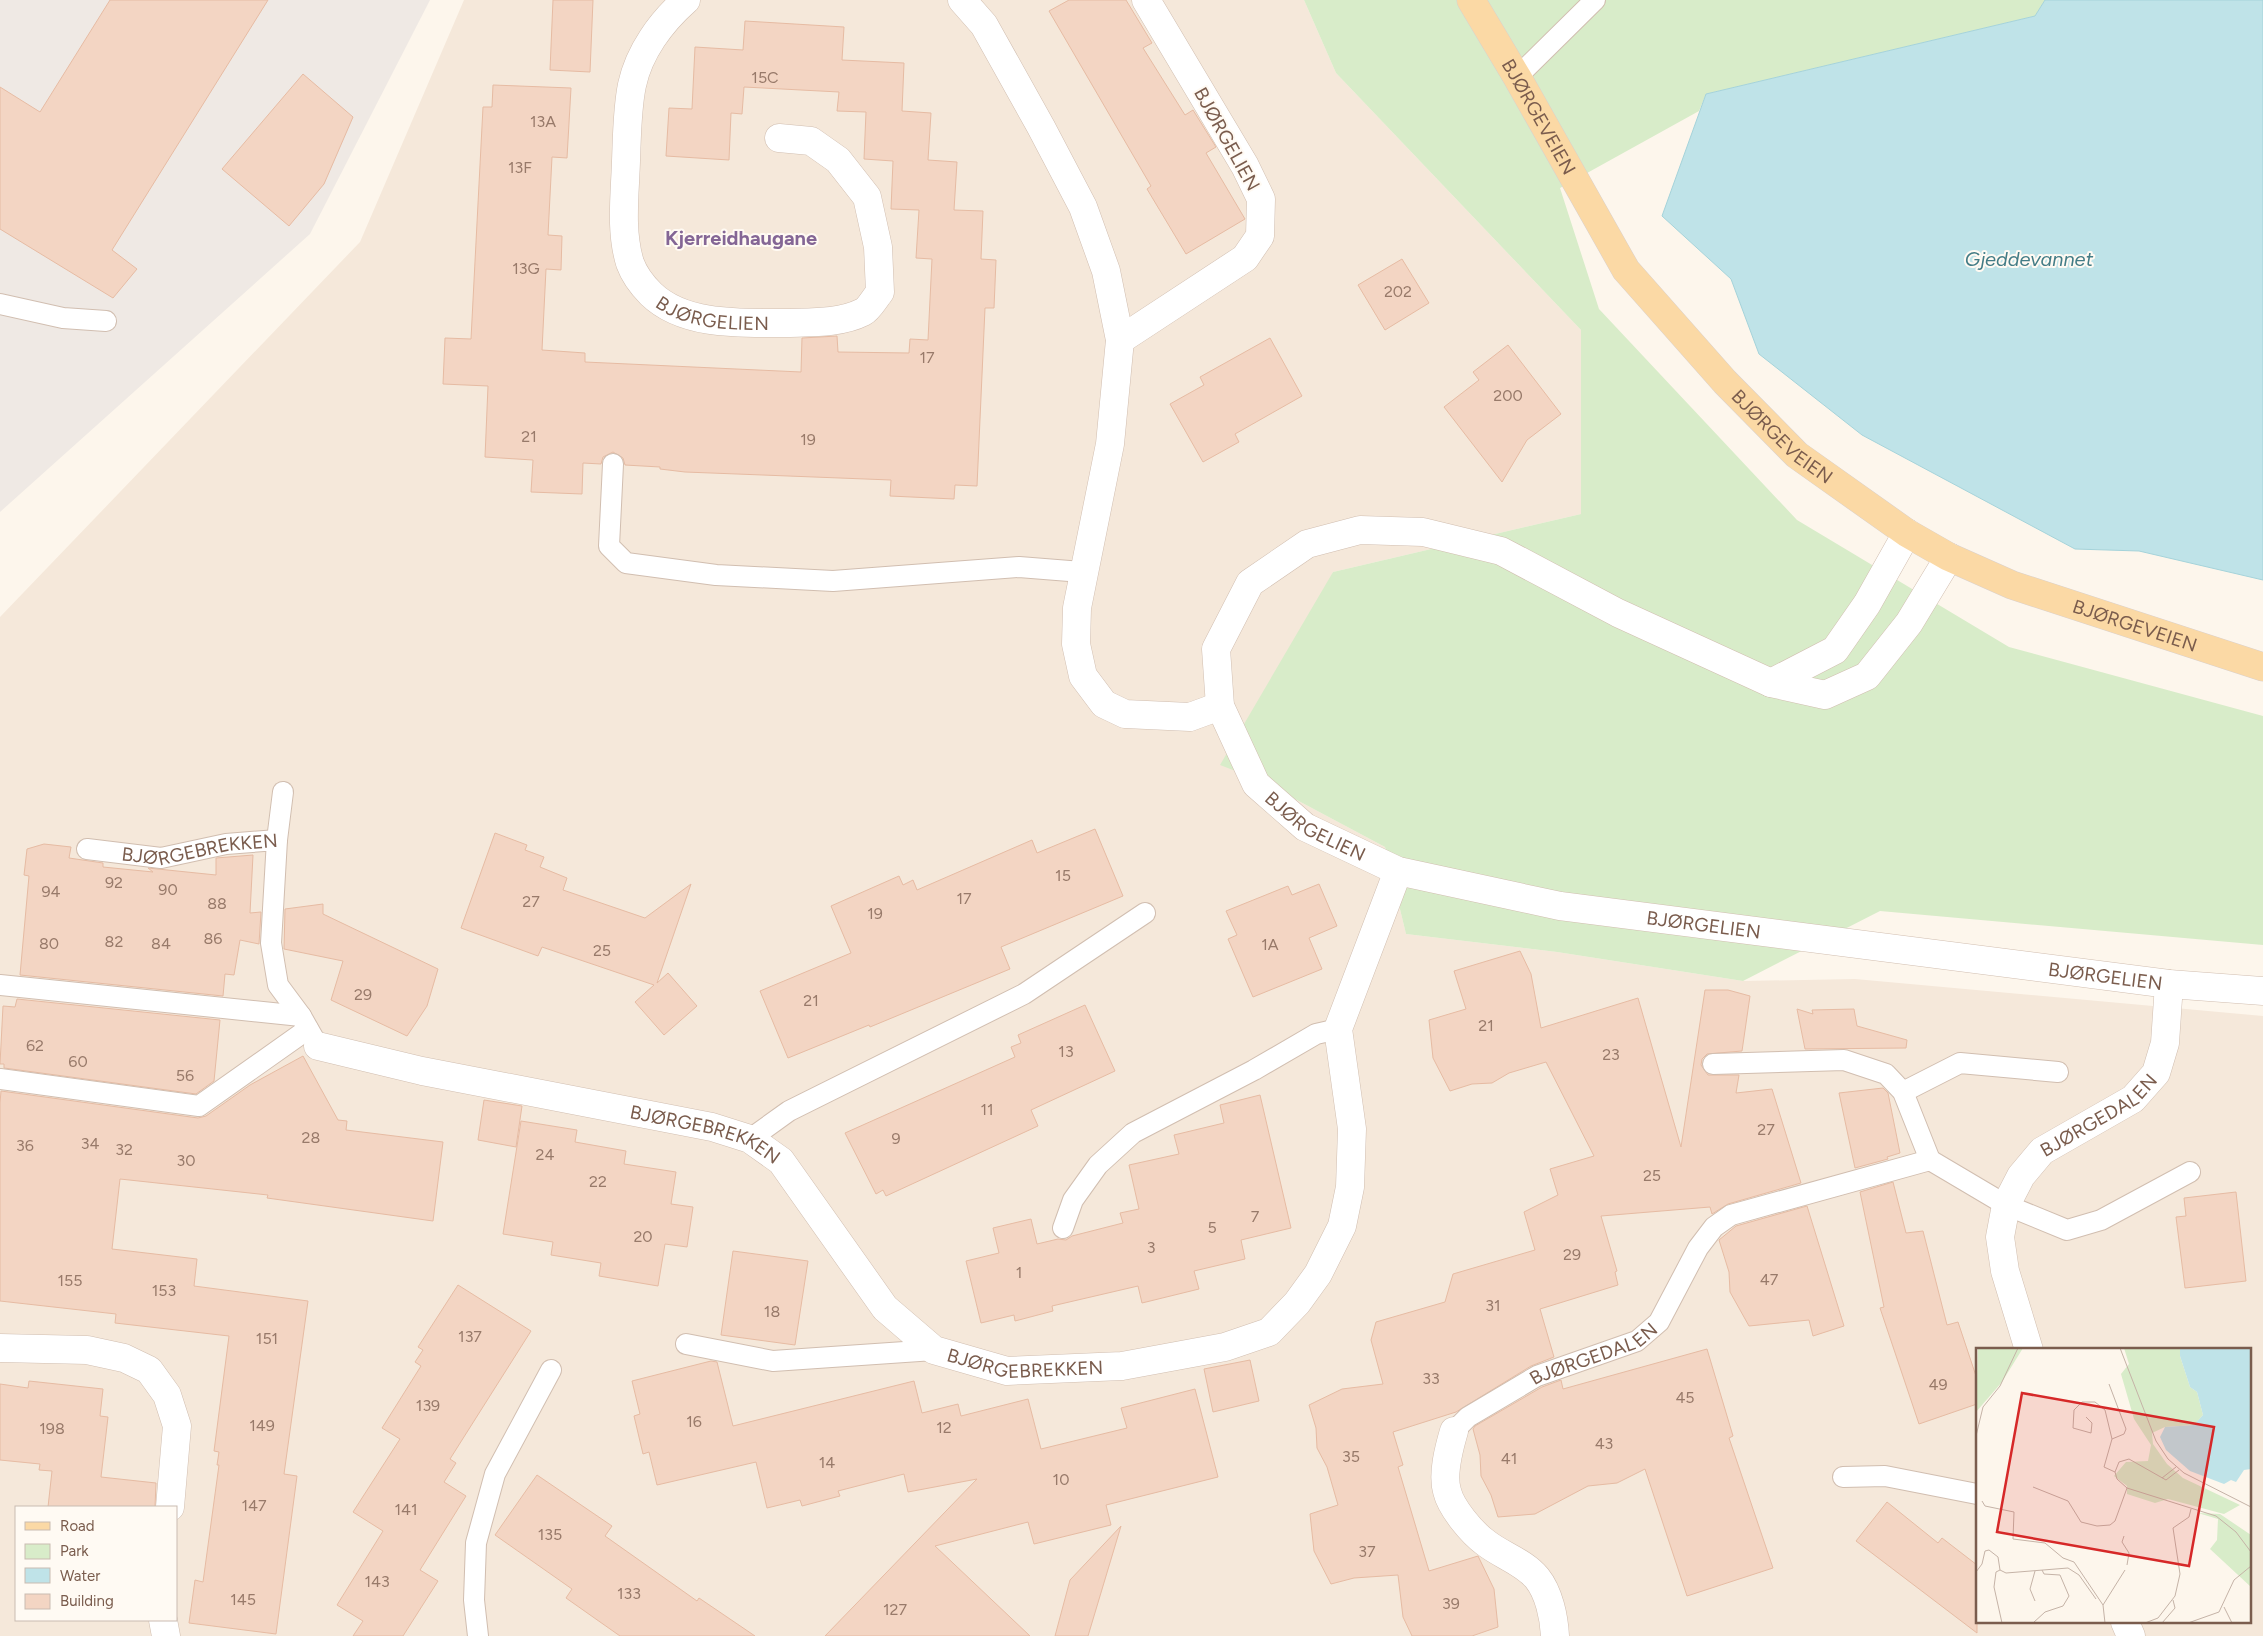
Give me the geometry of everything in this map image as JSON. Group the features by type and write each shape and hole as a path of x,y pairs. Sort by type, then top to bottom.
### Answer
{"main road":[{"name":"BJØRGEVEIEN","path":"1470,0 1517,77 1626,270 1724,382 1797,455 1907,533 1949,558 2012,585 2263,667"}],"street":[{"name":"BJØRGELIEN","path":"686,0 669,14 648,44 632,85 627,135 624,223 630,262 638,280 652,295 680,313 706,319 750,323 821,322 864,312 880,292 878,247 867,197 838,160 811,141 778,138"},
{"path":"962,0 984,26 1041,127 1082,208 1106,271 1120,340 1110,444 1076,608 1076,644 1083,676 1104,704 1125,714 1190,717 1220,706"},
{"name":"BJØRGELIEN","path":"1120,340 1245,258 1260,236 1261,199 1245,166 1146,0"},
{"name":"BJØRGELIEN","path":"1949,558 1909,623 1867,676 1825,695 1771,683 1618,613 1501,551 1423,532 1360,530 1307,544 1250,583 1216,649 1220,706 1256,784 1305,827 1398,871 1560,906 2169,984 2263,991"},
{"path":"1771,683 1835,650 1866,604 1907,533"},
{"name":"BJØRGEBREKKEN","path":"309,1030 422,1071 712,1127 750,1139 781,1161 885,1308 934,1350 1007,1371 1122,1366 1225,1347 1269,1332 1296,1303 1318,1274 1342,1226 1350,1187 1352,1129 1338,1029 1398,871"},
{"name":"BJØRGEDALEN","path":"2028,1348 2005,1271 2000,1237 2006,1205 2021,1176 2042,1151 2133,1099 2156,1074 2165,1043 2169,984"},
{"path":"0,1348 87,1350 124,1358 149,1370 167,1395 177,1426 170,1506"},
{"name":"BJØRGEDALEN","path":"1454,1431 1446,1456 1446,1491 1464,1522 1485,1543 1514,1560 1536,1578 1551,1609 1555,1636"},
{"path":"164,1621 166,1636"},
{"path":"2126,1624 2131,1636"}],"lane":[{"path":"1517,77 1595,0"},
{"path":"0,304 63,318 106,321"},
{"path":"613,464 609,546 626,562 716,576 833,581 1019,567 1082,572"},
{"path":"277,840 283,792"},
{"name":"BJØRGEBREKKEN","path":"87,849 161,858 226,844 277,840 271,943 278,985 309,1030"},
{"path":"750,1139 789,1111 1024,994 1145,913"},
{"name":"BJØRGEBREKKEN","path":"0,985 309,1030"},
{"path":"1063,1228 1073,1200 1098,1165 1133,1133 1254,1070 1316,1034 1338,1029"},
{"path":"0,1079 199,1106 309,1030"},
{"path":"1713,1064 1844,1060 1886,1074 1903,1092 1930,1160 2006,1205 2067,1230 2101,1220 2190,1172"},
{"path":"1903,1092 1960,1063 2058,1072"},
{"name":"BJØRGEDALEN","path":"1454,1431 1468,1417 1538,1376 1637,1341 1659,1322 1698,1248 1714,1227 1731,1215 1930,1160"},
{"path":"686,1344 773,1361 934,1350"},
{"path":"478,1636 474,1600 479,1534 495,1474 551,1370"},
{"path":"1843,1477 1884,1476 1976,1494"}],"shaded area":[{"path":"0,0 430,0 310,234 0,512"},
{"path":"464,0 1304,0 1336,73 1581,330 1581,514 1333,572 1259,780 1385,847 1406,934 1557,952 1743,981 1855,979 2263,1016 2263,1636 0,1636 0,617 360,242"}],"green space":[{"path":"1304,0 2045,0 2035,16 1706,94 1699,111 1560,188 1599,309 1797,520 2009,647 2263,716 2263,945 1880,911 1743,981 1557,952 1406,934 1385,847 1259,780 1220,765 1333,572 1581,514 1581,330 1336,73"}],"water":[{"name":"Gjeddevannet","path":"2045,0 2263,0 2263,580 2139,551 2075,549 1862,435 1759,354 1731,279 1662,216 1706,94 2035,16"}],"building":[{"path":"110,0 268,0 112,250 137,269 113,298 0,229 0,87 40,112"},
{"path":"553,0 593,0 590,72 550,70"},
{"path":"1069,0 1126,0 1152,43 1143,48 1185,115 1193,110 1216,147 1206,153 1245,219 1186,254 1147,189 1151,186 1049,11"},
{"path":"745,21 844,27 842,60 904,63 902,111 931,113 928,160 957,162 954,210 983,211 981,259 996,260 994,308 985,308 977,486 955,485 954,499 890,496 891,480 685,472 660,469 660,467 625,465 623,458 613,452 603,457 601,464 583,463 582,494 531,492 533,460 485,457 488,386 443,384 445,338 471,339 483,107 492,107 493,85 571,88 567,158 552,157 548,235 562,236 561,270 546,269 542,350 585,353 585,362 801,372 802,338 837,336 838,352 909,353 910,339 928,340 932,259 916,258 919,210 891,209 893,161 864,159 866,112 837,111 839,92 744,87 742,114 731,113 729,160 666,156 669,108 692,109 695,47 743,50"},
{"path":"303,74 353,117 324,184 289,226 222,169"},
{"path":"1402,259 1429,303 1385,330 1358,285"},
{"path":"1270,338 1302,396 1235,434 1239,442 1203,462 1170,404 1204,385 1200,377"},
{"path":"1508,345 1561,414 1527,440 1502,482 1444,407 1479,380 1473,372"},
{"path":"1095,829 1123,896 1001,947 1010,969 870,1027 869,1025 788,1058 760,991 851,953 831,906 899,876 903,885 913,880 917,890 1032,840 1037,853"},
{"path":"495,833 527,845 525,850 544,857 540,867 567,878 563,890 645,918 691,884 657,983 668,973 697,1006 664,1035 635,1002 654,985 542,947 538,956 461,928"},
{"path":"44,844 71,847 69,858 103,863 103,867 153,872 148,868 216,875 216,858 253,855 250,913 261,912 259,944 240,940 234,975 225,974 223,996 20,975 29,876 24,875 27,849"},
{"path":"1319,884 1337,926 1309,938 1322,969 1253,997 1228,939 1237,935 1226,911 1288,886 1292,895"},
{"path":"323,904 323,914 438,969 427,1006 407,1036 331,1000 343,961 284,949 285,909"},
{"path":"1520,951 1531,974 1541,1028 1638,998 1681,1147 1705,990 1728,990 1750,996 1742,1051 1707,1054 1702,1059 1701,1065 1708,1075 1739,1075 1736,1093 1772,1089 1801,1183 1728,1204 1712,1214 1710,1207 1601,1216 1617,1271 1615,1272 1618,1285 1540,1309 1554,1357 1531,1366 1456,1412 1393,1432 1403,1465 1398,1467 1429,1571 1478,1556 1494,1589 1498,1627 1472,1636 1412,1636 1403,1617 1398,1575 1354,1578 1331,1584 1314,1551 1310,1514 1338,1505 1327,1467 1317,1448 1316,1428 1309,1405 1342,1389 1383,1384 1371,1340 1376,1322 1445,1302 1453,1274 1535,1250 1524,1212 1558,1195 1550,1169 1594,1156 1546,1062 1509,1073 1492,1083 1472,1084 1450,1091 1433,1058 1429,1020 1466,1009 1454,971"},
{"path":"17,999 220,1020 214,1081 196,1094 4,1068 4,1064 0,1064 3,1006 15,1007"},
{"path":"1085,1005 1115,1071 1031,1110 1038,1126 886,1196 883,1190 876,1194 845,1133 1015,1057 1011,1047 1021,1043 1018,1035"},
{"path":"1797,1009 1813,1014 1812,1010 1854,1009 1857,1026 1907,1040 1906,1048 1805,1049"},
{"path":"303,1056 338,1120 347,1121 346,1130 443,1142 433,1221 267,1198 268,1195 120,1179 112,1249 197,1259 194,1286 308,1301 284,1474 297,1476 276,1634 189,1623 195,1580 203,1582 219,1465 217,1465 219,1452 214,1451 229,1336 115,1323 116,1314 0,1301 0,1103 1,1091 198,1118 206,1116 250,1085"},
{"path":"1883,1088 1888,1093 1900,1153 1887,1157 1888,1159 1855,1168 1839,1093"},
{"path":"1260,1095 1291,1228 1241,1240 1245,1259 1194,1271 1199,1289 1142,1303 1138,1286 1052,1306 1053,1311 1015,1321 1014,1315 981,1323 966,1261 999,1253 993,1228 1031,1219 1037,1244 1058,1239 1066,1240 1072,1236 1123,1223 1120,1213 1139,1209 1129,1165 1179,1154 1174,1135 1224,1123 1220,1105"},
{"path":"484,1100 522,1106 516,1147 478,1140"},
{"path":"521,1121 577,1130 575,1142 626,1151 624,1164 676,1172 671,1204 693,1207 687,1247 665,1244 658,1286 599,1276 601,1263 551,1255 553,1242 503,1234"},
{"path":"1893,1182 1906,1233 1923,1231 1947,1325 1958,1322 1976,1376 1976,1404 1919,1424 1880,1308 1884,1307 1860,1192"},
{"path":"2236,1192 2246,1281 2185,1288 2176,1217 2186,1216 2184,1198"},
{"path":"1807,1206 1844,1326 1813,1336 1809,1320 1749,1326 1730,1292 1729,1272 1719,1240 1736,1226"},
{"path":"733,1251 808,1261 795,1345 721,1335"},
{"path":"458,1285 531,1331 450,1459 456,1463 444,1482 466,1496 420,1570 438,1581 403,1636 353,1636 363,1621 337,1605 383,1531 353,1512 400,1439 382,1428 421,1366 415,1362 423,1350 418,1347"},
{"path":"1707,1349 1733,1436 1729,1438 1773,1568 1687,1596 1645,1469 1617,1483 1588,1486 1535,1514 1498,1517 1491,1495 1481,1476 1480,1455 1473,1429 1475,1426 1542,1387 1561,1380 1563,1389"},
{"path":"1250,1360 1259,1401 1213,1412 1204,1369"},
{"path":"711,1361 717,1362 733,1426 914,1381 922,1413 958,1404 961,1416 1028,1399 1041,1449 1127,1428 1121,1408 1195,1389 1218,1477 1106,1505 1111,1525 1034,1544 1028,1522 935,1546 1030,1636 825,1636 977,1479 908,1492 904,1474 838,1491 840,1496 802,1506 800,1500 767,1508 756,1462 657,1485 649,1452 643,1454 634,1416 640,1414 632,1381"},
{"path":"29,1381 103,1389 100,1416 108,1417 101,1477 156,1483 155,1506 48,1506 52,1471 39,1470 40,1464 0,1460 0,1384 28,1388"},
{"path":"537,1475 612,1526 605,1536 697,1601 699,1598 755,1636 620,1636 566,1598 572,1589 495,1535"},
{"path":"1887,1502 1938,1543 1942,1538 1976,1564 1977,1633 1856,1541"},
{"path":"1121,1526 1088,1636 1055,1636 1070,1580"}],"district":[{"name":"Kjerreidhaugane","path":"741,238"}]}
